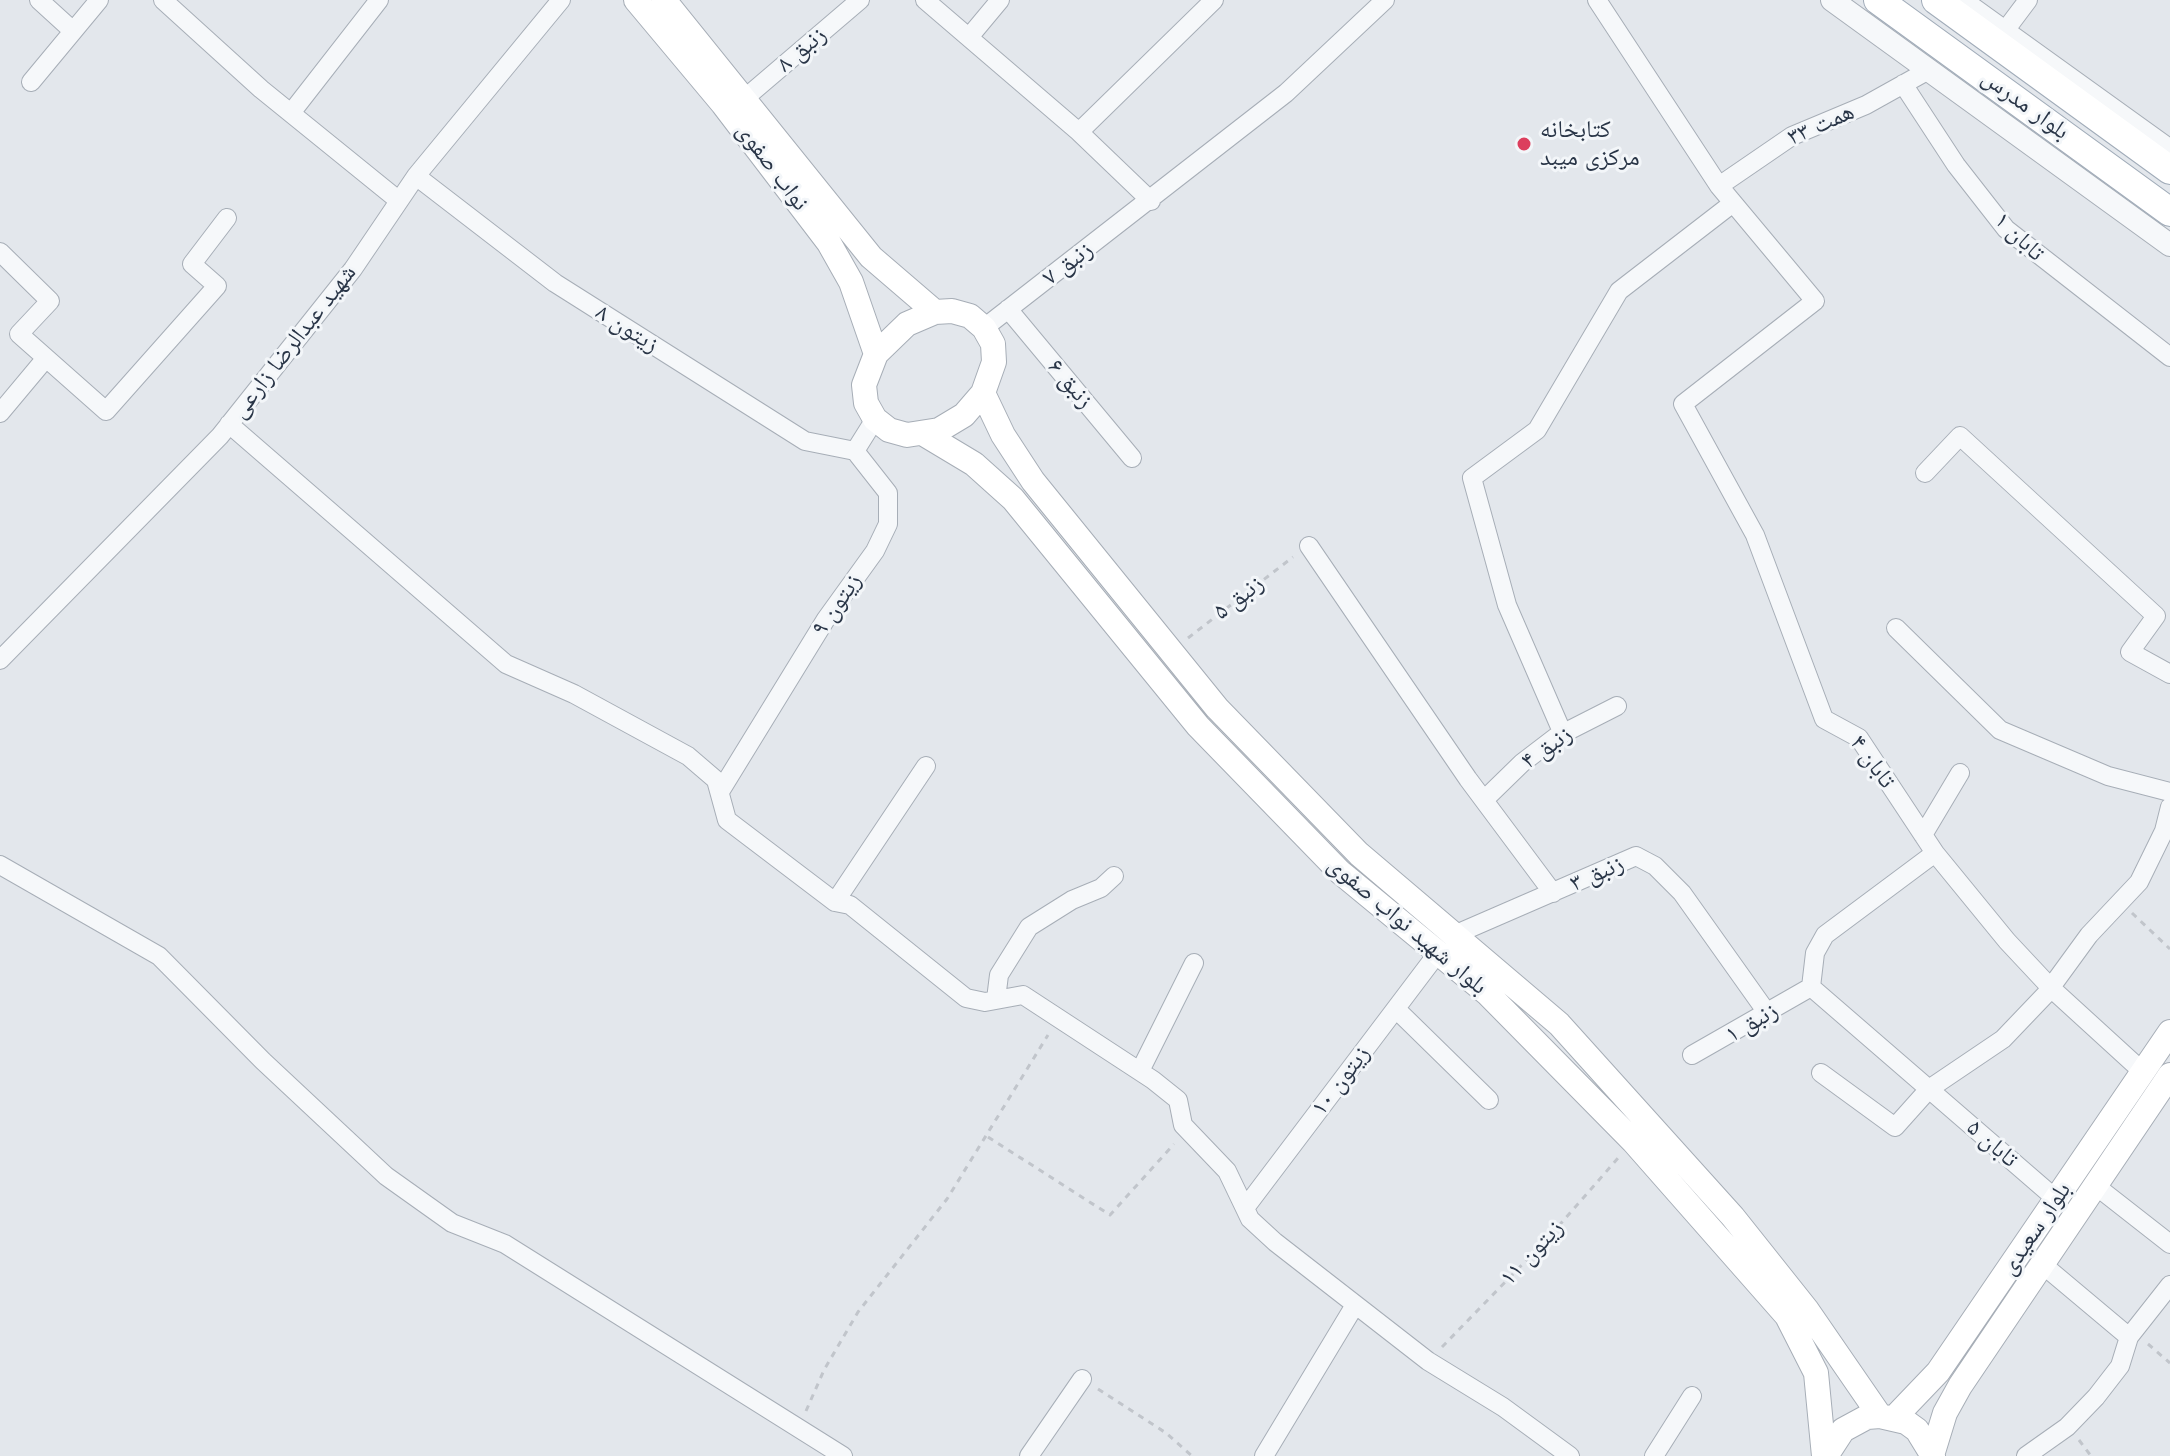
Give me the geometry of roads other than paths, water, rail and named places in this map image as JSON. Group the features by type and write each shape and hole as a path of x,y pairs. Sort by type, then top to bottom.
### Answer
{"main road":[{"name":"نواب صفوی","path":"636,0 744,99 871,257 935,312"},
{"name":"نواب صفوی","path":"664,0 686,43 829,243 851,282 876,354"},
{"name":"بلوار مدرس","path":"1878,0 2170,212"},
{"name":"بلوار مدرس","path":"1936,0 2170,170"},
{"path":"935,312 970,316 984,328 993,344 994,362 983,393 964,415 924,434 907,435 889,430 875,419 866,403 864,385 876,354 895,332 935,312"},
{"name":"بلوار شهید نواب صفوی","path":"983,393 1003,435 1033,481 1217,708 1359,854 1454,935 1787,1316 1816,1373 1825,1456"},
{"name":"بلوار شهید نواب صفوی","path":"924,434 974,464 1013,499 1198,726 1340,872 1437,954 1496,985 1559,1024 1673,1147 1807,1310 1887,1417 1917,1430 1933,1454"},
{"name":"بلوار سعیدی","path":"1933,1454 1945,1413 1960,1386 2096,1186 2161,1081 2170,1032"},
{"name":"بلوار سعیدی","path":"1887,1417 1938,1372 2056,1199 2161,1081"},
{"path":"1825,1456 1843,1430 1867,1417 1887,1417"}],"street":[{"path":"39,0 73,31"},
{"path":"31,82 99,0"},
{"path":"163,0 291,113 398,200"},
{"path":"291,113 379,0"},
{"name":"شهید عبدالرضا زارعی","path":"0,660 229,424 353,269 416,176 561,0"},
{"name":"زنبق ۸","path":"744,99 860,0"},
{"path":"925,0 1079,132 1151,201"},
{"path":"970,36 1000,0"},
{"path":"1079,132 1214,0"},
{"name":"زنبق ۷","path":"984,328 1286,93 1385,0"},
{"path":"1832,0 2170,245"},
{"path":"1960,0 2170,151"},
{"path":"2004,32 2028,0"},
{"path":"1563,734 1507,605 1472,478 1537,430 1619,291 1733,203 1719,186 1607,4"},
{"path":"1927,71 1947,50"},
{"name":"همت ۳۳","path":"1719,186 1792,136 1866,105 1927,71"},
{"name":"تابان ۱","path":"1903,84 1956,165 2006,229 2170,357"},
{"name":"زیتون ۸","path":"416,176 555,283 792,433 805,441 855,451"},
{"name":"تابان ۴","path":"1733,203 1815,301 1683,404 1755,535 1824,719 1859,738 1935,853 2007,941 2051,988 2161,1081"},
{"path":"0,252 50,301 19,334 106,411 217,286 192,264 227,218"},
{"name":"زنبق ۶","path":"1008,309 1132,458"},
{"path":"0,413 46,358"},
{"path":"855,451 875,419"},
{"path":"229,424 506,664 574,694 688,756 716,780 727,820 835,902 850,905 966,998 985,1002 1023,995 1140,1071 1178,1100 1187,1129 1227,1171 1250,1219 1275,1242 1428,1361 1503,1407 1570,1456"},
{"path":"1925,473 1960,436 2156,616 2130,652 2170,674"},
{"name":"زیتون ۹","path":"721,790 826,619 875,551 888,524 888,493 855,451"},
{"path":"1309,546 1484,800 1553,893"},
{"path":"1896,628 2000,730 2108,776 2170,792"},
{"name":"زنبق ۴","path":"1484,800 1522,763 1563,734 1617,706"},
{"path":"835,902 926,766"},
{"path":"1923,835 1960,773"},
{"path":"1821,1073 1895,1127 1929,1089 2003,1039 2051,988 2089,935 2139,882 2164,831 2170,807"},
{"path":"1811,987 1815,953 1825,935 1935,853"},
{"name":"زنبق ۳","path":"1454,935 1636,856 1655,866 1682,893 1768,1014"},
{"path":"0,865 159,956 263,1061 386,1176 452,1223 505,1244 843,1456"},
{"path":"996,999 999,975 1029,927 1072,900 1101,888 1114,876"},
{"name":"زیتون ۱۰","path":"1245,1208 1437,954"},
{"path":"1140,1071 1194,963"},
{"name":"زنبق ۱","path":"1692,1055 1811,987"},
{"name":"تابان ۵","path":"1811,987 2056,1199"},
{"path":"1396,1009 1489,1100"},
{"path":"2096,1186 2170,1244"},
{"path":"2042,1264 2131,1334"},
{"path":"2026,1456 2067,1427 2096,1397 2120,1366 2131,1334 2170,1285"},
{"path":"1264,1456 1355,1305"},
{"path":"1029,1456 1082,1379"},
{"path":"1654,1456 1692,1396"}],"place":[{"name":"کتابخانه مرکزی میبد","path":"1524,144"}]}
